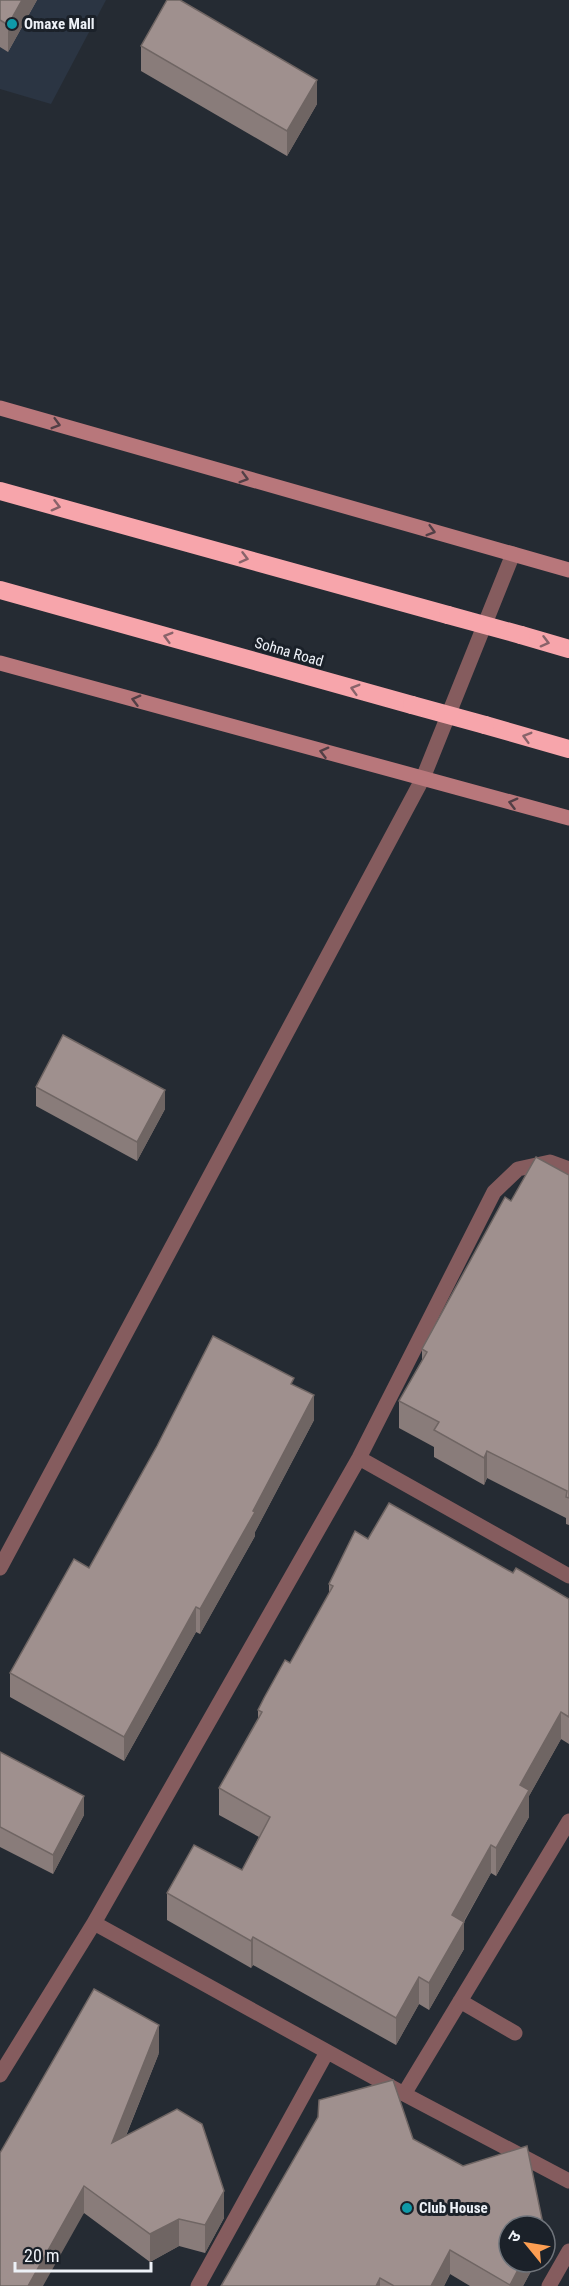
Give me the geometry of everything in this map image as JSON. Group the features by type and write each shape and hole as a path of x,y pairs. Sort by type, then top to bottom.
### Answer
{"highway":[{"path":"0,491 569,648"},
{"name":"Sohna Road","path":"0,590 569,748"}],"main road":[{"path":"0,408 569,570"},
{"path":"0,663 569,818"}],"street":[{"path":"0,1568 423,778 513,554"},
{"path":"0,2075 94,1923 359,1458 494,1192 518,1169 550,1162 569,1169"},
{"path":"359,1458 569,1576"},
{"path":"404,2094 569,1821"},
{"path":"94,1923 404,2094 569,2181"},
{"path":"460,2001 515,2033"},
{"path":"198,2286 327,2052"},
{"path":"549,2286 569,2251"}],"shaded area":[{"name":"Omaxe Mall","path":"0,0 106,0 51,104 0,89"}],"building":[{"path":"0,0 22,0 8,25 0,20"},
{"path":"167,0 180,0 317,80 287,131 141,46"},
{"path":"63,1035 165,1090 137,1142 36,1087"},
{"path":"536,1157 569,1175 569,1498 566,1497 567,1491 487,1451 484,1458 434,1430 439,1422 399,1401 427,1352 422,1349 505,1197 511,1201"},
{"path":"213,1336 294,1378 291,1384 314,1395 253,1511 255,1512 200,1609 196,1607 124,1737 10,1673 74,1559 89,1568 157,1446"},
{"path":"389,1503 513,1573 516,1568 569,1599 569,1717 561,1712 520,1785 529,1790 496,1848 491,1845 452,1915 464,1922 429,1983 419,1977 396,2018 253,1937 251,1941 167,1893 194,1845 242,1870 270,1817 219,1788 262,1712 258,1710 285,1660 290,1663 333,1586 329,1584 355,1531 368,1539"},
{"path":"0,1752 84,1796 53,1855 0,1827"},
{"path":"94,1989 159,2025 112,2143 177,2109 202,2124 224,2191 205,2225 179,2219 150,2234 84,2186 28,2286 0,2286 0,2153"},
{"name":"Club House","path":"393,2080 413,2139 463,2166 527,2146 541,2214 497,2214 497,2274 516,2274 510,2285 450,2250 431,2286 394,2286 380,2278 376,2286 221,2286 318,2117 319,2100"}],"place":[{"name":"Omaxe Mall","path":"12,24"},
{"name":"Club House","path":"407,2208"}]}
